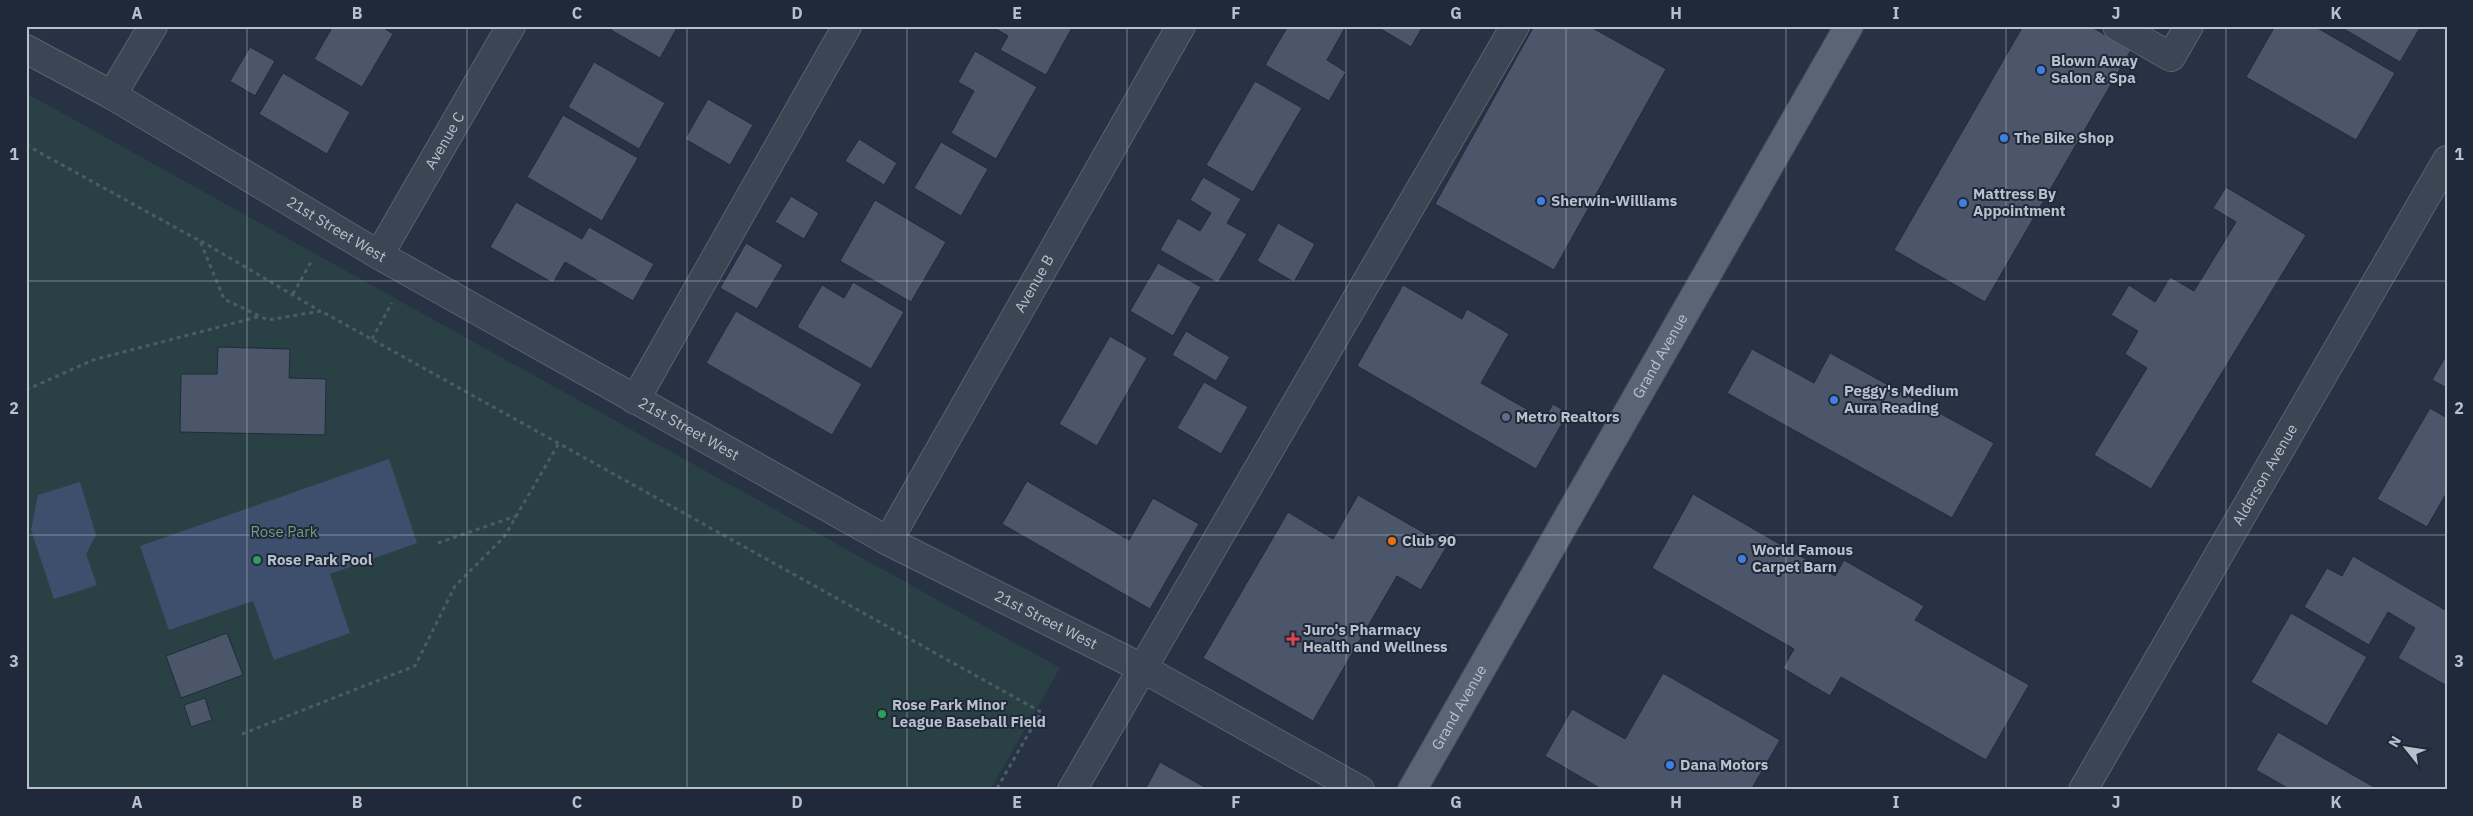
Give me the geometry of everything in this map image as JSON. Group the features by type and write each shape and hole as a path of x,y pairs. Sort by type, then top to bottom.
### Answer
{"main road":[{"name":"Grand Avenue","path":"1412,790 1849,26"}],"street":[{"path":"112,95 153,26"},
{"name":"Avenue C","path":"379,255 511,26"},
{"path":"635,400 847,26"},
{"name":"Avenue B","path":"888,541 1180,26"},
{"path":"1072,790 1515,26"},
{"path":"2117,26 2171,57 2189,26"},
{"name":"21st Street West","path":"26,50 112,95 379,255 888,541 1142,668 1360,790"},
{"name":"Alderson Avenue","path":"2083,790 2447,160"}],"path":[{"path":"26,145 1040,712 996,790"},
{"path":"200,241 224,299 268,320 321,311"},
{"path":"293,294 311,262"},
{"path":"372,339 392,303"},
{"path":"26,390 92,360 261,316"},
{"path":"242,734 415,666 455,586 504,537 559,443"},
{"path":"438,543 517,515"}],"green space":[{"name":"Rose Park","path":"26,93 1060,668 990,790 26,790"}],"water":[{"name":"Rose Park Pool","path":"389,459 417,543 330,574 350,633 274,660 253,601 169,630 140,546"},
{"path":"80,482 96,535 86,554 97,585 54,599 31,530 38,495"}],"building":[{"path":"333,26 381,26 393,34 362,87 314,59"},
{"path":"613,26 678,26 660,58 611,30"},
{"path":"991,26 1073,26 1046,75 1000,50 1008,36"},
{"path":"1288,26 1346,26 1327,60 1346,72 1329,101 1265,65"},
{"path":"1376,26 1423,26 1411,47"},
{"path":"1534,26 1589,26 1666,69 1554,270 1435,204"},
{"path":"2023,26 2090,26 2131,50 1985,302 1894,250"},
{"path":"2275,26 2314,26 2395,73 2356,140 2246,77"},
{"path":"2339,26 2421,26 2400,62"},
{"path":"250,47 275,61 255,96 230,81"},
{"path":"975,51 1037,87 996,159 951,133 974,91 958,82"},
{"path":"594,62 665,103 639,149 568,107"},
{"path":"283,73 350,112 327,154 259,114"},
{"path":"1255,81 1302,108 1253,192 1206,165"},
{"path":"708,99 753,125 730,165 685,139"},
{"path":"563,115 638,158 602,221 527,177"},
{"path":"859,139 897,163 884,185 845,161"},
{"path":"941,142 988,169 961,216 914,188"},
{"path":"1203,177 1241,199 1227,223 1247,234 1218,283 1160,250 1178,218 1200,231 1211,213 1190,200"},
{"path":"2226,187 2306,235 2151,489 2094,455 2147,368 2125,354 2138,331 2111,315 2129,285 2155,302 2170,277 2194,291 2236,222 2213,208"},
{"path":"791,196 819,213 804,239 775,222"},
{"path":"875,200 946,242 911,302 840,261"},
{"path":"516,202 582,239 589,227 654,264 633,301 565,262 553,283 490,247"},
{"path":"1278,223 1315,244 1294,282 1257,261"},
{"path":"746,243 783,265 757,309 720,288"},
{"path":"1158,263 1201,287 1173,336 1130,311"},
{"path":"853,282 904,312 871,369 797,327 822,285 844,298"},
{"path":"1403,285 1462,319 1467,309 1509,334 1481,383 1544,419 1553,404 1568,413 1536,469 1357,366"},
{"path":"736,311 862,384 832,435 706,363"},
{"path":"1186,331 1230,357 1216,381 1172,355"},
{"path":"1110,336 1147,358 1097,446 1059,424"},
{"path":"218,347 290,349 289,378 326,379 325,435 180,432 181,374 217,374"},
{"path":"1752,349 1814,383 1830,353 1994,443 1952,518 1727,393"},
{"path":"2447,354 2447,388 2432,380"},
{"path":"1204,382 1248,407 1221,454 1177,428"},
{"path":"2430,408 2447,418 2447,492 2427,527 2377,499"},
{"path":"1027,481 1129,540 1153,498 1199,524 1150,609 1002,524"},
{"path":"1693,494 1835,576 1844,560 1924,606 1915,620 2029,685 1986,760 1841,677 1830,696 1783,668 1794,649 1652,568"},
{"path":"1358,495 1447,546 1421,590 1397,576 1313,721 1203,658 1288,512 1333,539"},
{"path":"2353,556 2447,611 2447,686 2398,658 2415,628 2388,612 2369,645 2304,607 2327,568 2342,576"},
{"path":"2291,613 2367,657 2327,726 2251,682"},
{"path":"227,633 243,675 181,698 166,656"},
{"path":"1663,673 1780,740 1751,790 1603,790 1545,756 1572,709 1625,739"},
{"path":"205,698 212,720 191,727 184,705"},
{"path":"2278,732 2379,790 2291,790 2256,770"},
{"path":"1160,762 1208,789 1208,790 1145,790"}],"place":[{"name":"Blown Away Salon & Spa","path":"2041,70"},
{"name":"The Bike Shop","path":"2004,138"},
{"name":"Sherwin-Williams","path":"1541,201"},
{"name":"Mattress By Appointment","path":"1963,203"},
{"name":"Peggy's Medium Aura Reading","path":"1834,400"},
{"name":"Metro Realtors","path":"1506,417"},
{"name":"Club 90","path":"1392,541"},
{"name":"World Famous Carpet Barn","path":"1742,559"},
{"name":"Rose Park Pool","path":"257,560"},
{"name":"Juro's Pharmacy Health and Wellness","path":"1293,639"},
{"name":"Rose Park Minor League Baseball Field","path":"882,714"},
{"name":"Dana Motors","path":"1670,765"}]}
